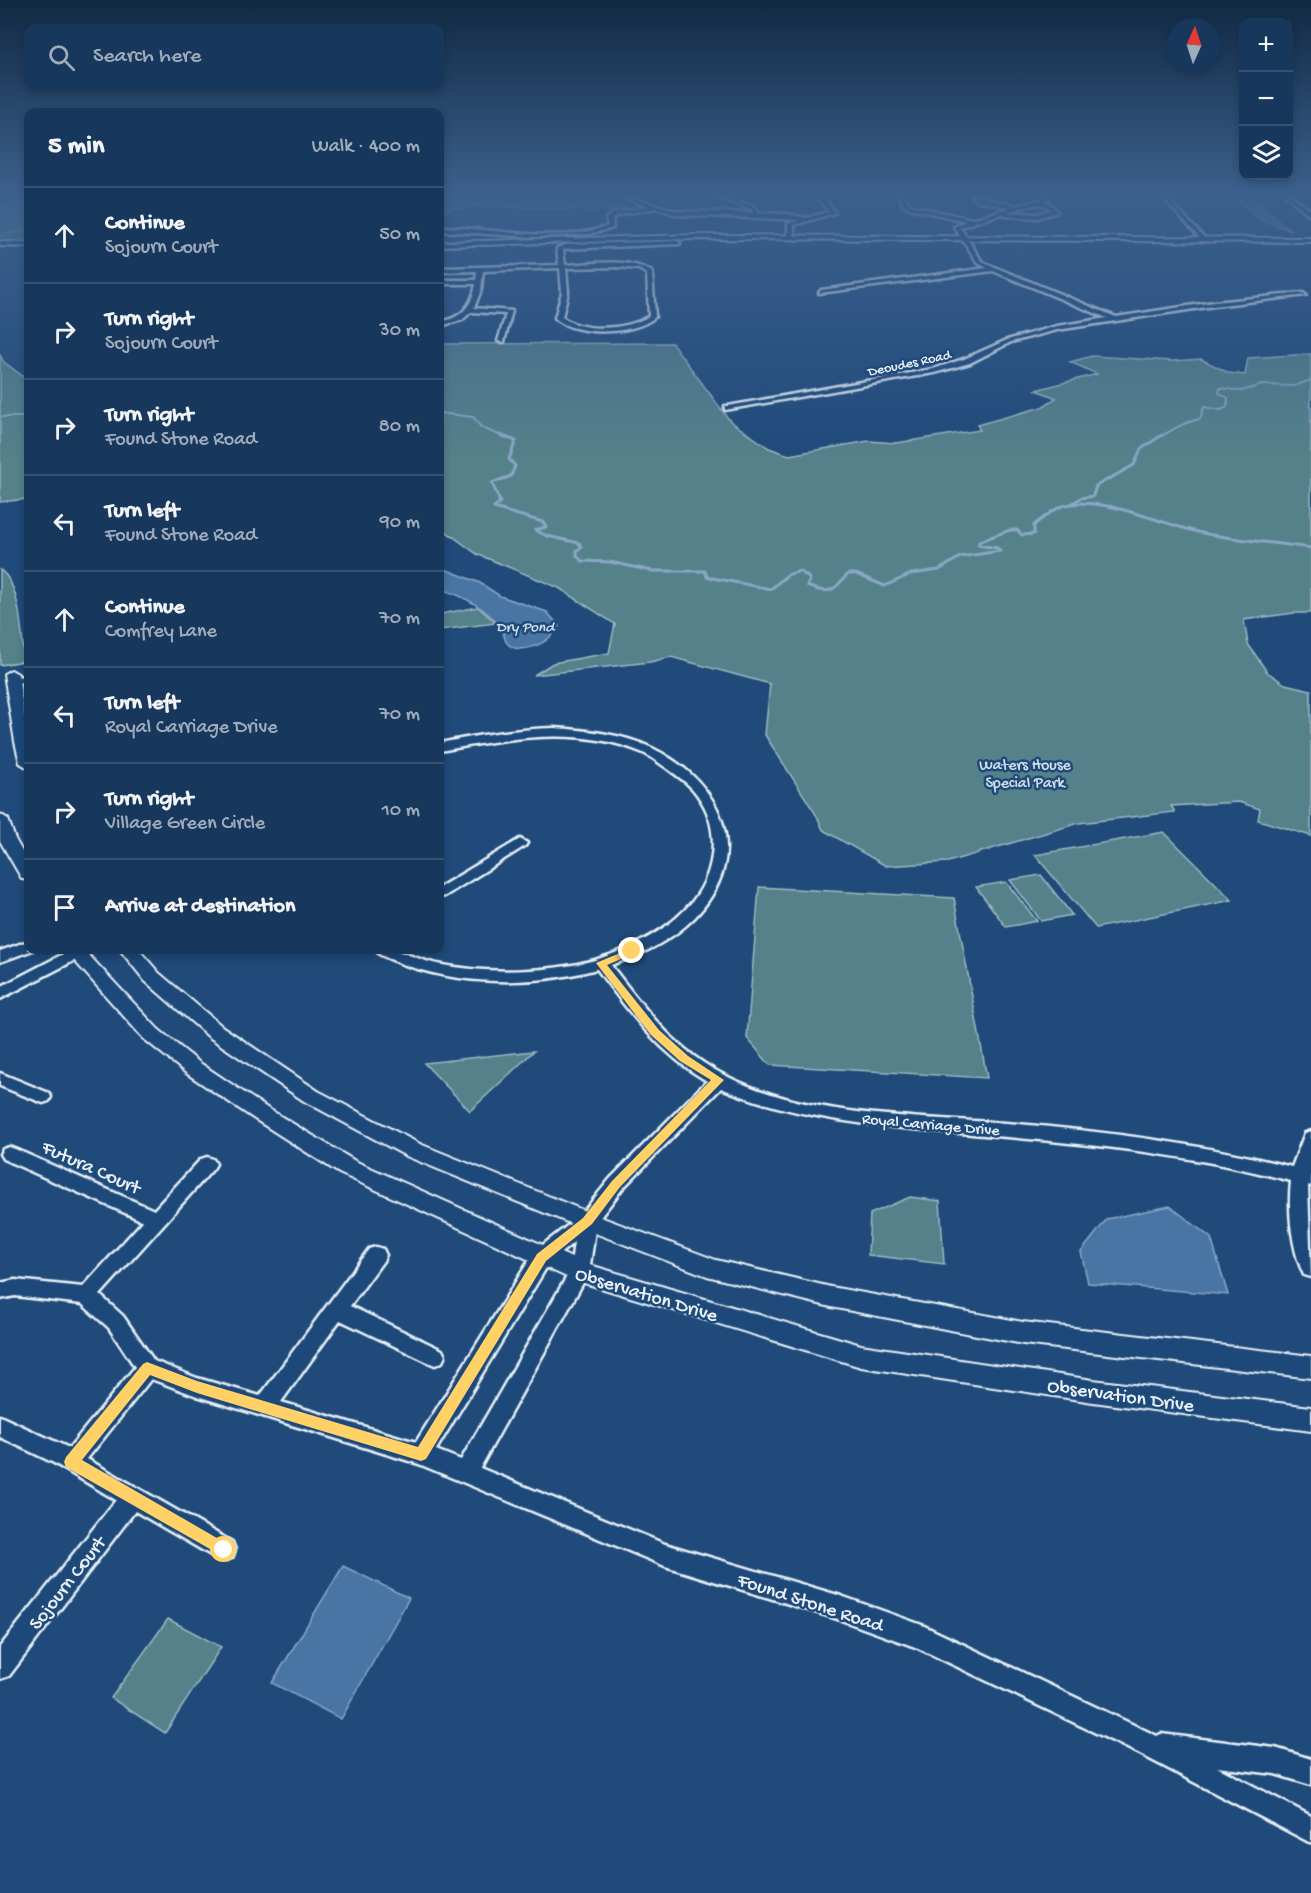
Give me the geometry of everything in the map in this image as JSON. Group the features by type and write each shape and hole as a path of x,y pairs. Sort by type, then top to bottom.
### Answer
{"street":[{"path":"444,323 464,318 470,310 479,283"},
{"path":"566,283 558,318 563,324 585,328 640,325 652,317 652,283"},
{"path":"821,292 886,283"},
{"path":"1028,283 1114,319"},
{"name":"Deoudes Road","path":"728,408 934,371 967,361 1029,334 1214,304 1304,295"},
{"path":"470,310 510,312 502,341"},
{"path":"24,679 7,682 24,749"},
{"path":"391,954 440,971 491,976 546,973 601,963 659,937 697,905 714,875 721,840 715,815 705,795 684,775 648,750 597,735 537,730 484,736 444,746"},
{"path":"0,819 8,840 24,868"},
{"path":"444,890 520,843"},
{"path":"0,957 24,948"},
{"path":"0,994 72,954"},
{"name":"Observation Drive","path":"81,954 151,1034 193,1068 260,1113 347,1167 579,1272 861,1356 1093,1391 1311,1419"},
{"path":"132,954 152,978 216,1032 311,1096 413,1150 587,1221 715,1269 831,1298 1023,1334 1311,1367"},
{"name":"Royal Carriage Drive","path":"601,963 655,1032 684,1058 718,1080 755,1094 796,1106 858,1116 1160,1146 1213,1155 1305,1178"},
{"path":"0,1079 43,1097"},
{"path":"421,1454 542,1257 587,1221 616,1184 718,1080"},
{"path":"1311,1138 1306,1146 1304,1246 1311,1269"},
{"name":"Futura Court","path":"9,1154 157,1219"},
{"path":"87,1296 207,1164"},
{"path":"465,1474 579,1272 587,1221"},
{"path":"265,1407 376,1256"},
{"path":"0,1290 15,1288 46,1290 87,1296 116,1322 147,1368 71,1462"},
{"path":"337,1309 435,1356"},
{"name":"Found Stone Road","path":"147,1368 197,1387 421,1454 665,1555 841,1608 922,1637 1149,1745 1311,1830"},
{"path":"0,1426 133,1496 224,1550"},
{"name":"Sojourn Court","path":"0,1667 133,1496"},
{"name":"Found Stone Road","path":"1149,1745 1275,1761 1311,1772"}],"green space":[{"name":"Waters House Special Park","path":"672,343 730,421 769,448 789,455 869,441 896,443 980,430 977,425 1042,407 1056,398 1036,390 1097,374 1070,362 1092,356 1172,361 1201,359 1229,373 1245,375 1248,358 1311,354 1311,613 1244,620 1248,644 1267,672 1285,684 1311,690 1311,836 1258,820 1260,809 1239,802 1171,806 1175,812 1079,823 948,862 886,866 823,830 817,816 765,735 770,684 671,657 650,662 534,675 553,663 609,653 615,624 559,588 477,554 444,530 444,344"},
{"path":"0,355 4,362 24,377 24,499 0,502"},
{"path":"0,570 7,577 16,598 24,661 0,665"},
{"path":"478,607 496,623 444,630 444,613"},
{"path":"1164,832 1232,900 1096,928 1035,855"},
{"path":"1041,875 1072,915 1041,921 1010,880"},
{"path":"1006,882 1037,921 1006,927 976,887"},
{"path":"759,887 954,898 987,1078 770,1065 747,1038"},
{"path":"534,1051 470,1111 424,1063"},
{"path":"910,1197 940,1201 944,1264 868,1255 870,1214"},
{"path":"168,1619 221,1647 165,1733 111,1698"}],"water":[{"name":"Dry Pond","path":"444,569 480,583 500,596 547,612 559,626 550,637 535,646 523,649 511,647 506,642 497,622 482,609 444,590"},
{"path":"1170,1206 1211,1238 1228,1295 1088,1283 1081,1252 1107,1219"},
{"path":"343,1566 409,1598 341,1719 272,1683"}],"waterway":[{"path":"1160,437 1184,424 1200,419 1204,407 1221,410 1227,407 1228,398 1219,393 1220,388 1242,391 1262,385 1294,386 1311,380"},
{"path":"444,413 473,417 482,428 504,437"},
{"path":"0,417 24,417"},
{"path":"500,435 516,441 509,459 515,466 511,476 492,483 500,502 494,508 543,522 546,527 535,530 547,536 579,543 582,547 577,550 577,556 582,561 610,562 652,571 705,571 707,577 771,589 787,575 800,571 810,579 807,586 826,591 838,585 848,574 856,574 885,586 911,574 939,570 960,557 1000,551 997,548 978,545 980,541 1010,530 1017,530 1022,535 1034,534 1034,525 1047,515 1060,507 1075,504 1111,507 1202,533 1311,548"},
{"path":"1071,504 1081,498 1093,496 1096,486 1134,465 1141,449 1162,435"}],"route":[{"path":"224,1550 71,1462 147,1368 197,1387 421,1454 542,1257 587,1221 616,1184 718,1080 684,1058 655,1032 601,963 632,951"}]}
